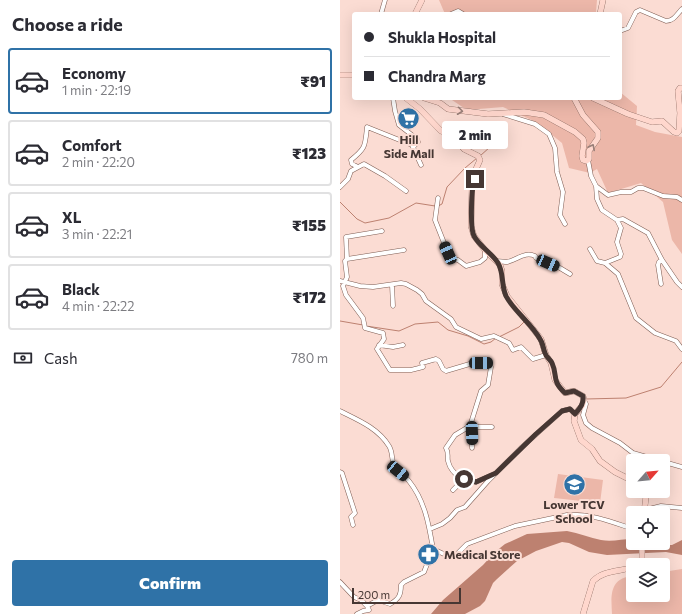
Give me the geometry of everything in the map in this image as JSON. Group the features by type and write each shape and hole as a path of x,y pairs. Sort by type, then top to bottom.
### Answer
{"street":[{"path":"382,12 385,0"},
{"path":"415,12 422,0"},
{"path":"600,12 603,0"},
{"path":"622,30 628,28 636,12 640,10 666,21 670,21 682,8"},
{"path":"340,75 352,75"},
{"path":"597,100 628,114 652,122 662,121 677,133 679,132 680,113 678,91 682,88"},
{"path":"393,100 399,125 417,139 418,142 413,147"},
{"path":"409,100 420,109 441,131 450,133 464,149 479,158 473,183 471,226 474,236 485,250 497,261 502,271 502,284 506,296 541,340 546,355 552,363 555,380 560,388 565,393 574,391 583,396 586,404 583,415 586,423 592,428 620,443 633,453 655,458 682,467"},
{"path":"430,100 440,103 448,110 483,114 524,112 544,115 575,132 583,139 584,143 582,156 583,160 588,160"},
{"path":"575,100 583,115 598,132 598,138 589,151 588,160 591,176 596,186 597,199 602,210 617,220 621,228 618,242 621,254 620,257 605,263"},
{"path":"502,114 535,124 549,134 555,148 557,172 563,192 560,215 565,224"},
{"path":"358,167 352,164 351,160 365,146 367,127 413,147 421,165"},
{"path":"340,187 348,179 351,171 364,164 385,176 406,191"},
{"path":"596,186 608,195 621,192 632,192 638,188 643,188 663,196 677,197 682,200"},
{"path":"438,198 435,220 448,253 453,259 458,260 466,266 480,262 485,258 485,250"},
{"path":"617,220 623,219 648,233 662,260 682,287"},
{"path":"342,284 347,277 345,261 347,259 346,237 382,231"},
{"path":"590,249 597,261 605,263 618,274 636,318 655,333 676,341 682,349"},
{"path":"347,259 404,250"},
{"path":"497,261 507,262 524,255 531,254 536,258 570,274"},
{"path":"661,284 658,264 662,260"},
{"path":"342,284 373,287 392,284 406,284 422,294 426,301 451,319 456,327 481,339 494,336 509,343 513,350 521,347 533,359 546,355"},
{"path":"342,284 346,295 364,318 365,328 383,333 384,338 377,349 390,370 411,370 423,368 422,363 436,359 446,371 473,363 489,363 491,367 488,385 481,391 469,426 472,433 472,448"},
{"path":"392,284 393,306"},
{"path":"379,345 393,347 403,345"},
{"path":"584,400 582,406 575,414 574,421 581,440 592,449 600,461 615,472 626,478"},
{"path":"430,529 442,524 457,510 465,507 496,473 562,411 570,409 575,414"},
{"path":"340,411 375,429 389,446 392,453 392,461 398,471 409,480 423,504 430,529 433,549 424,572 404,582 401,585 401,594 396,600 390,604 378,600 369,610 357,614"},
{"path":"492,427 469,426 455,434 446,448 451,468 454,474 462,480 464,479 476,482 496,473"},
{"path":"340,472 342,473 355,513 351,517 353,526"},
{"path":"454,490 462,480"},
{"path":"670,507 682,508"},
{"path":"433,549 451,556 458,553 467,544 515,526 576,514 600,518 626,527"},
{"path":"583,614 593,581 601,574 626,569"},
{"path":"340,582 354,597 361,600 369,610"}],"shaded area":[{"path":"439,0 597,0 596,12 444,12"},
{"path":"622,94 637,106 636,125 655,132 682,137 682,254 672,240 663,202 641,183 608,193 597,169 590,173 569,168 562,143 536,122 503,107 467,110 452,100 622,100"},
{"path":"558,474 603,480 600,503 554,498"},
{"path":"567,531 605,541 626,540 626,550 670,550 670,545 682,540 682,555 666,552 607,555 589,552 569,543 562,542 536,551 517,561 493,583 485,601 480,606 465,614 431,614 443,600 483,565 495,552 505,544 527,534"},
{"path":"682,569 682,614 612,614 611,601 613,589 619,580 625,577 626,602 670,602 670,571"}],"waterway":[{"path":"480,156 490,147 497,144"},
{"path":"438,206 442,204 447,187 477,158"},
{"path":"340,202 357,219 365,223 389,218 416,203 435,206"},
{"path":"340,321 363,325"},
{"path":"366,326 399,331 415,324 438,322 448,330 468,336 484,344 491,342 496,338"},
{"path":"499,337 519,327 524,322"},
{"path":"586,399 626,398 661,387 682,362"}],"place":[{"name":"Hill Side Mall","path":"409,119"},
{"name":"Lower TCV School","path":"574,484"},
{"name":"Medical Store","path":"428,555"}],"route":[{"path":"464,479 476,482 496,473 562,411 570,409 575,414 582,406 584,400 583,396 574,391 565,393 560,388 555,380 552,363 546,355 541,340 506,296 502,284 502,271 500,265 474,236 471,226 473,201 472,188 475,179"}]}
